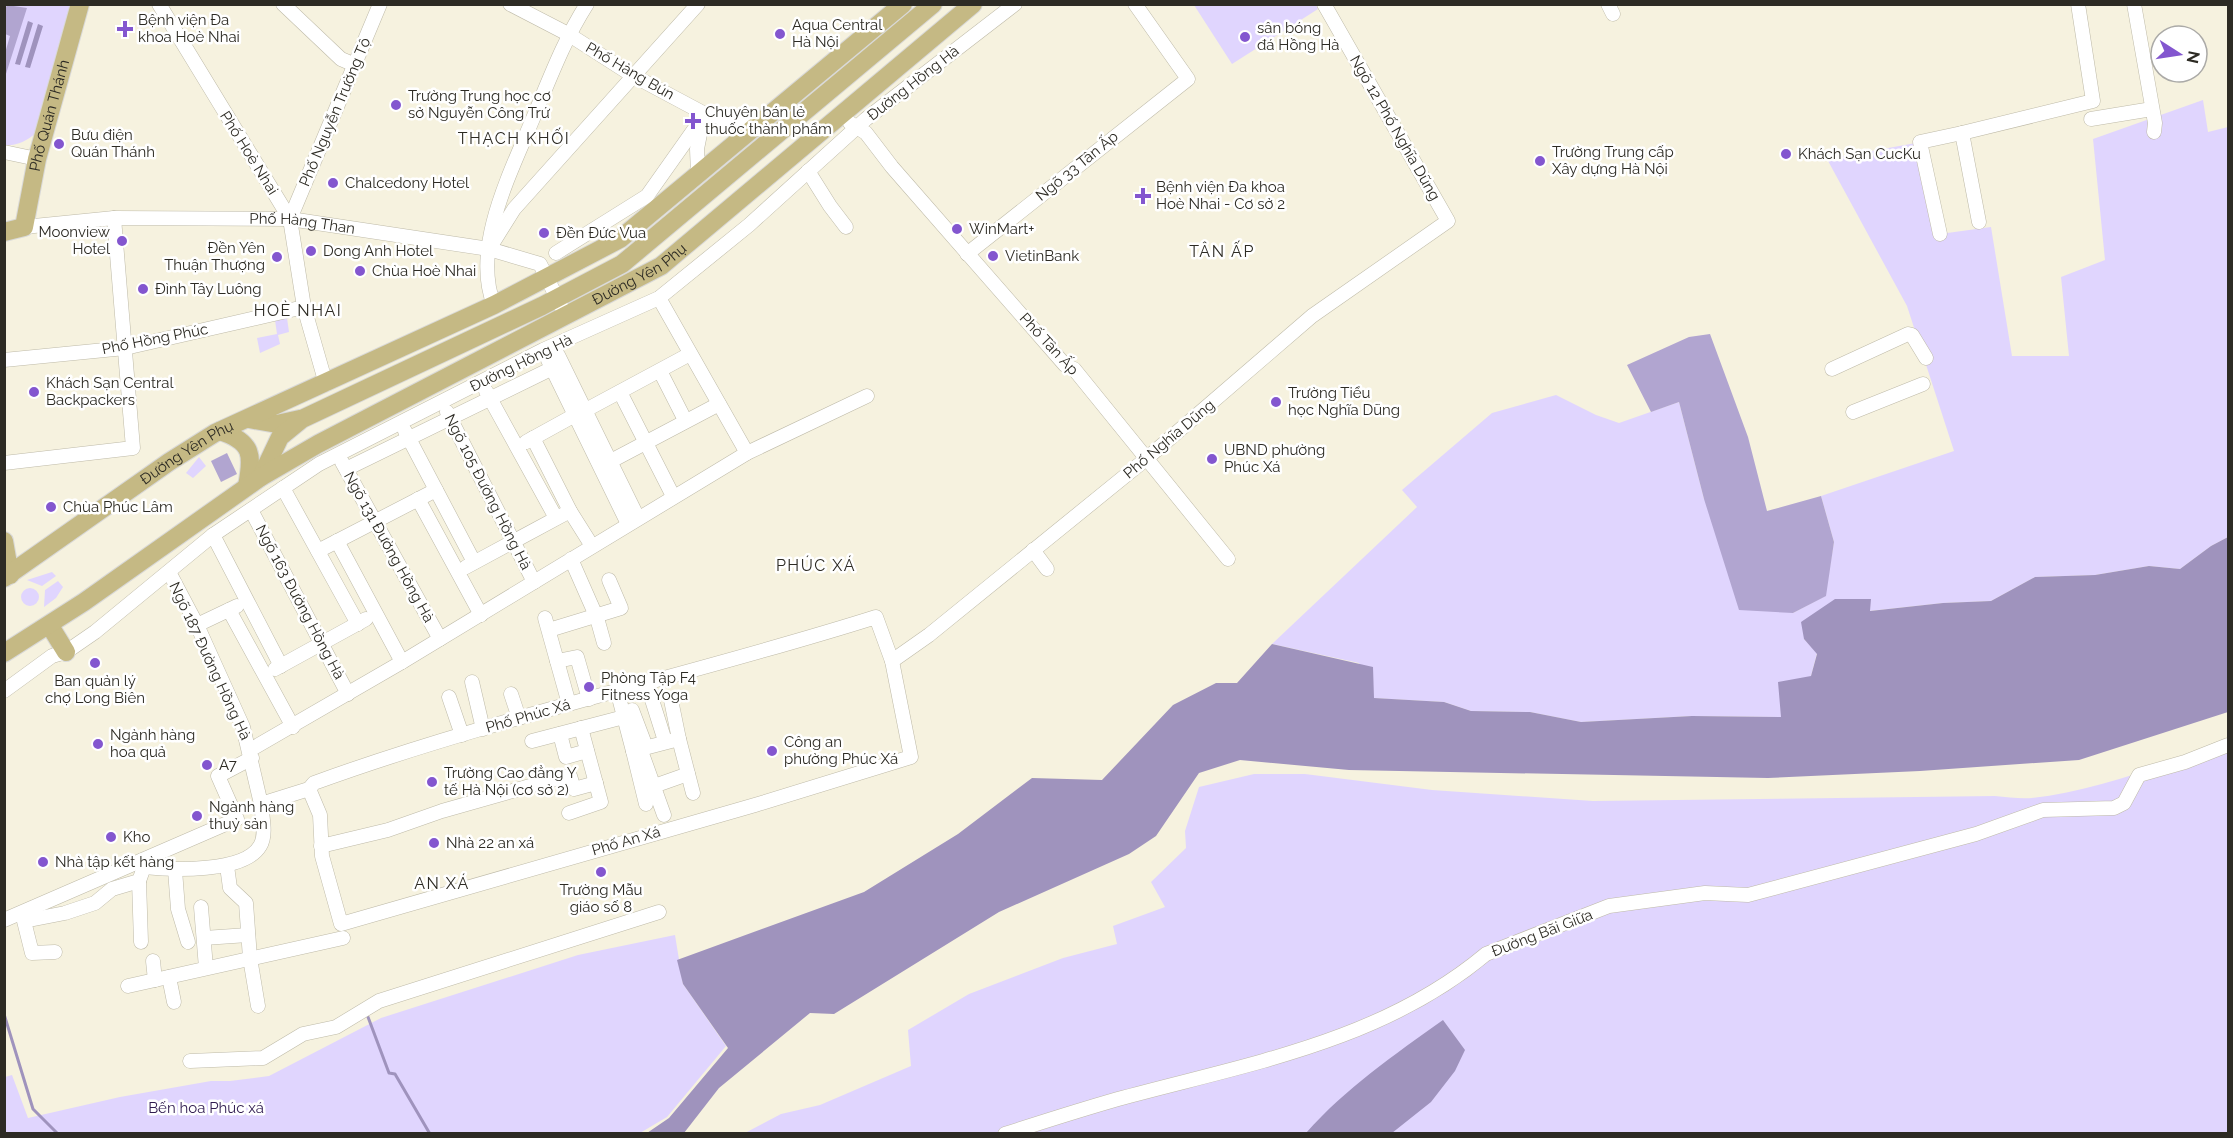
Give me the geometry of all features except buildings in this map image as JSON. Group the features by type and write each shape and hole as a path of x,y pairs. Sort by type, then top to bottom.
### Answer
{"main road":[{"name":"Phố Quán Thánh","path":"24,227 37,159 80,4"},
{"name":"Đường Yên Phụ","path":"7,576 169,462 220,431 494,305 620,239 903,4"},
{"name":"Đường Yên Phụ","path":"254,482 275,444 289,428 302,419 558,298 622,264 933,4"},
{"name":"Đường Yên Phụ","path":"4,653 47,627 254,482 337,433 661,266 857,120 973,4"},
{"name":"Phố Hàng Than","path":"4,232 24,227"},
{"name":"Đường Yên Phụ","path":"249,418 277,424 302,419"},
{"path":"220,431 237,438 247,447 254,482"},
{"path":"4,541 7,576"},
{"path":"47,627 66,652"}],"street":[{"name":"Phố Hoè Nhai","path":"159,4 290,219 304,307 326,384"},
{"path":"283,4 341,58 355,65"},
{"name":"Phố Nguyễn Trường Tộ","path":"290,219 380,4"},
{"name":"Phố Hàng Bún","path":"510,4 568,34 632,75 705,114 756,126"},
{"path":"494,305 489,291 489,249 498,203 568,34 587,4"},
{"path":"489,249 514,209 698,4"},
{"name":"Đường Hồng Hà","path":"4,692 52,656 66,652 95,632 213,535 339,454 548,348 660,298 732,241 808,171 857,120 1015,4"},
{"name":"Ngõ 33 Tân Ấp","path":"967,254 1188,79 1135,4"},
{"name":"Ngõ 12 Phố Nghĩa Dũng","path":"1324,4 1448,221"},
{"path":"1940,234 1920,142 2093,101 2078,4"},
{"path":"2134,4 2154,132"},
{"path":"2091,119 2152,109"},
{"path":"698,174 698,141 705,114"},
{"path":"556,253 647,196 705,114"},
{"name":"Phố Tân Ấp","path":"857,120 892,167 967,254 1065,364 1074,369 1228,559"},
{"path":"1962,133 1979,222"},
{"path":"4,152 37,159"},
{"path":"808,171 846,227"},
{"path":"498,203 501,209 514,209"},
{"path":"4,463 133,448 114,218"},
{"name":"Phố Hàng Than","path":"24,227 114,218 290,219 489,249 540,264 566,316"},
{"name":"Phố Nghĩa Dũng","path":"892,661 929,635 1146,459 1312,316 1448,221"},
{"path":"660,298 747,453"},
{"name":"Phố Hồng Phúc","path":"4,360 125,348 304,307"},
{"path":"1832,369 1908,334 1912,335 1926,358"},
{"path":"548,348 633,521"},
{"path":"516,447 690,354"},
{"name":"Đường Hồng Hà","path":"346,469 557,366"},
{"path":"660,371 685,420"},
{"path":"481,382 556,518"},
{"path":"1853,412 1923,384"},
{"path":"620,392 673,496"},
{"path":"4,920 237,819 218,776 292,727 673,496 747,453 867,396"},
{"name":"Ngõ 105 Đường Hồng Hà","path":"442,402 534,582"},
{"path":"609,462 719,404"},
{"path":"579,413 609,462 633,521"},
{"path":"401,424 474,562"},
{"path":"533,438 570,511 592,546"},
{"name":"Ngõ 131 Đường Hồng Hà","path":"339,454 440,639"},
{"path":"283,488 358,624"},
{"path":"318,551 436,490"},
{"path":"418,499 480,615"},
{"name":"Ngõ 163 Đường Hồng Hà","path":"251,510 348,694"},
{"path":"457,572 570,511"},
{"path":"213,535 281,666"},
{"path":"337,541 402,662"},
{"path":"1033,550 1047,569"},
{"path":"571,559 597,618 604,643"},
{"name":"Ngõ 187 Đường Hồng Hà","path":"169,572 197,625 243,727 251,754"},
{"path":"570,704 547,624 597,618 621,608 609,580"},
{"path":"197,625 247,601"},
{"path":"229,610 292,727"},
{"path":"264,675 376,614"},
{"name":"Phố Phúc Xá","path":"261,804 309,789 314,783 368,763 646,681 817,636 876,617 892,661"},
{"path":"557,661 578,657 589,699"},
{"name":"Phố An Xá","path":"128,986 249,958 342,931 911,757 892,661"},
{"path":"646,681 664,741"},
{"path":"472,682 483,729"},
{"path":"617,690 628,713 664,815"},
{"path":"512,693 533,745 560,734 628,713"},
{"path":"449,697 462,735"},
{"path":"671,700 693,793"},
{"path":"569,813 601,802 580,728"},
{"path":"560,734 566,757 587,751"},
{"path":"639,748 679,739"},
{"name":"Đường Bãi Giữa","path":"1005,1134 1117,1100 1245,1068 1388,1018 1472,966 1486,954 1609,906 1705,893 1748,895 1976,834 2043,810 2120,806 2128,798 2135,780 2145,772 2185,762 2229,745"},
{"path":"639,748 646,804"},
{"path":"141,942 139,881 144,867 176,870 227,866 246,858 260,846 263,834 261,804 251,754"},
{"path":"654,786 688,774"},
{"path":"321,846 388,830 442,811 558,778 570,776 574,789 596,783"},
{"path":"309,789 320,816 321,846 342,931"},
{"path":"227,866 230,888 246,903 249,958 258,1006"},
{"path":"176,870 178,909 188,942"},
{"path":"55,952 32,953 24,921 65,913 95,903 112,889 139,881"},
{"path":"201,907 206,968"},
{"path":"189,1061 263,1058 303,1034 336,1027 379,1001 659,912"},
{"path":"204,938 248,935"},
{"path":"153,961 174,1002"}],"green space":[{"path":"7,5 71,5 35,134 13,145 5,145 4,10"},
{"name":"sân bóng đá Hồng Hà","path":"1194,5 1316,5 1318,9 1232,64"},
{"path":"2203,100 2208,132 2228,127 2228,537 2211,546 2180,569 2149,566 2095,575 2035,577 1991,601 1943,603 1869,611 1870,599 1804,639 1817,653 1811,676 1781,717 1692,716 1581,722 1530,712 1471,711 1444,702 1373,698 1359,663 1272,644 1417,507 1402,490 1492,413 1556,395 1596,415 1619,423 1679,402 1704,499 1793,613 1825,596 1834,542 1821,496 1954,451 1907,306 1827,159 1916,143 1940,234 1991,227 2012,356 2069,356 2061,277 2105,260 2093,139"},
{"path":"287,318 289,332 278,335 280,344 260,353 257,338 277,334 275,320"},
{"path":"199,457 206,466 193,478 186,473"},
{"path":"52,572 56,576 42,586 27,580"},
{"path":"58,581 63,587 56,598 44,607 45,590"},
{"path":"26,588 34,588 39,593 37,604 26,606 21,601 21,593"},
{"path":"2228,743 2228,1133 743,1134 781,1114 820,1105 911,1066 908,1030 969,994 1063,958 1117,944 1113,926 1165,907 1151,882 1186,848 1185,831 1199,787 1254,774 1305,774 1432,790 1593,801 1995,796 2027,798 2106,783"},
{"name":"Bến hoa Phúc xá","path":"675,935 683,984 726,1046 667,1117 640,1133 5,1134 5,1077 12,1075 28,1118 120,1097 211,1081 269,1076 381,1018 578,955"}],"shaded area":[{"path":"7,5 27,8 5,77 5,53 10,36 5,34"},
{"path":"28,21 33,23 20,65 15,64"},
{"path":"38,24 43,26 30,68 25,67"},
{"path":"1710,334 1748,437 1767,511 1821,496 1834,542 1826,596 1793,613 1739,610 1704,499 1679,402 1651,412 1627,365 1689,337"},
{"path":"227,453 237,474 221,482 211,461"},
{"path":"2228,537 2228,712 2079,760 1920,771 1768,778 1349,770 1240,760 1199,773 1156,836 1129,854 999,912 834,1014 810,1013 719,1088 684,1133 647,1133 669,1118 728,1048 683,984 677,960 864,892 958,834 1032,778 1102,780 1173,705 1216,683 1237,683 1272,644 1373,667 1374,698 1444,702 1471,711 1530,712 1581,722 1692,716 1781,717 1778,682 1811,676 1817,654 1804,639 1801,622 1835,599 1871,599 1870,611 1943,603 1991,601 2035,577 2095,575 2149,566 2180,569 2211,546"},
{"path":"1443,1020 1465,1050 1455,1071 1431,1102 1392,1133 1306,1133 1337,1101"}],"waterway":[{"path":"4,1014 33,1109 58,1134"},
{"path":"368,1017 389,1073 395,1074 430,1134"}],"place":[{"name":"Bệnh viện Đa khoa Hoè Nhai","path":"125,29"},
{"name":"Aqua Central Hà Nội","path":"780,34"},
{"name":"sân bóng đá Hồng Hà","path":"1245,37"},
{"name":"Trường Trung học cơ sở Nguyễn Công Trứ","path":"396,105"},
{"name":"Chuyên bán lẻ thuốc thành phẩm","path":"693,121"},
{"name":"Bưu điện Quán Thánh","path":"59,144"},
{"name":"Khách Sạn CucKu","path":"1786,154"},
{"name":"Trường Trung cấp Xây dựng Hà Nội","path":"1540,161"},
{"name":"Chalcedony Hotel","path":"333,183"},
{"name":"Bệnh viện Đa khoa Hoè Nhai - Cơ sở 2","path":"1143,196"},
{"name":"WinMart+","path":"957,229"},
{"name":"Đền Đức Vua","path":"544,233"},
{"name":"Moonview Hotel","path":"122,241"},
{"name":"Dong Anh Hotel","path":"311,251"},
{"name":"VietinBank","path":"993,256"},
{"name":"Đền Yên Thuận Thượng","path":"277,257"},
{"name":"Chùa Hoè Nhai","path":"360,271"},
{"name":"Đình Tây Luông","path":"143,289"},
{"name":"Khách Sạn Central Backpackers","path":"34,392"},
{"name":"Trường Tiểu học Nghĩa Dũng","path":"1276,402"},
{"name":"UBND phường Phúc Xá","path":"1212,459"},
{"name":"Chùa Phúc Lâm","path":"51,507"},
{"name":"Ban quản lý chợ Long Biên","path":"95,663"},
{"name":"Phòng Tập F4 Fitness Yoga","path":"589,687"},
{"name":"Ngành hàng hoa quả","path":"98,744"},
{"name":"Công an phường Phúc Xá","path":"772,751"},
{"name":"A7","path":"207,765"},
{"name":"Trường Cao đẳng Y tế Hà Nội (cơ sở 2)","path":"432,782"},
{"name":"Ngành hàng thuỷ sản","path":"197,816"},
{"name":"Kho","path":"111,837"},
{"name":"Nhà 22 an xá","path":"434,843"},
{"name":"Nhà tập kết hàng","path":"43,862"},
{"name":"Trường Mẫu giáo số 8","path":"601,872"}],"district":[{"name":"THẠCH KHỐI","path":"514,138"},
{"name":"TÂN ẤP","path":"1222,251"},
{"name":"HOÈ NHAI","path":"298,310"},
{"name":"PHÚC XÁ","path":"816,565"},
{"name":"AN XÁ","path":"442,883"}]}
